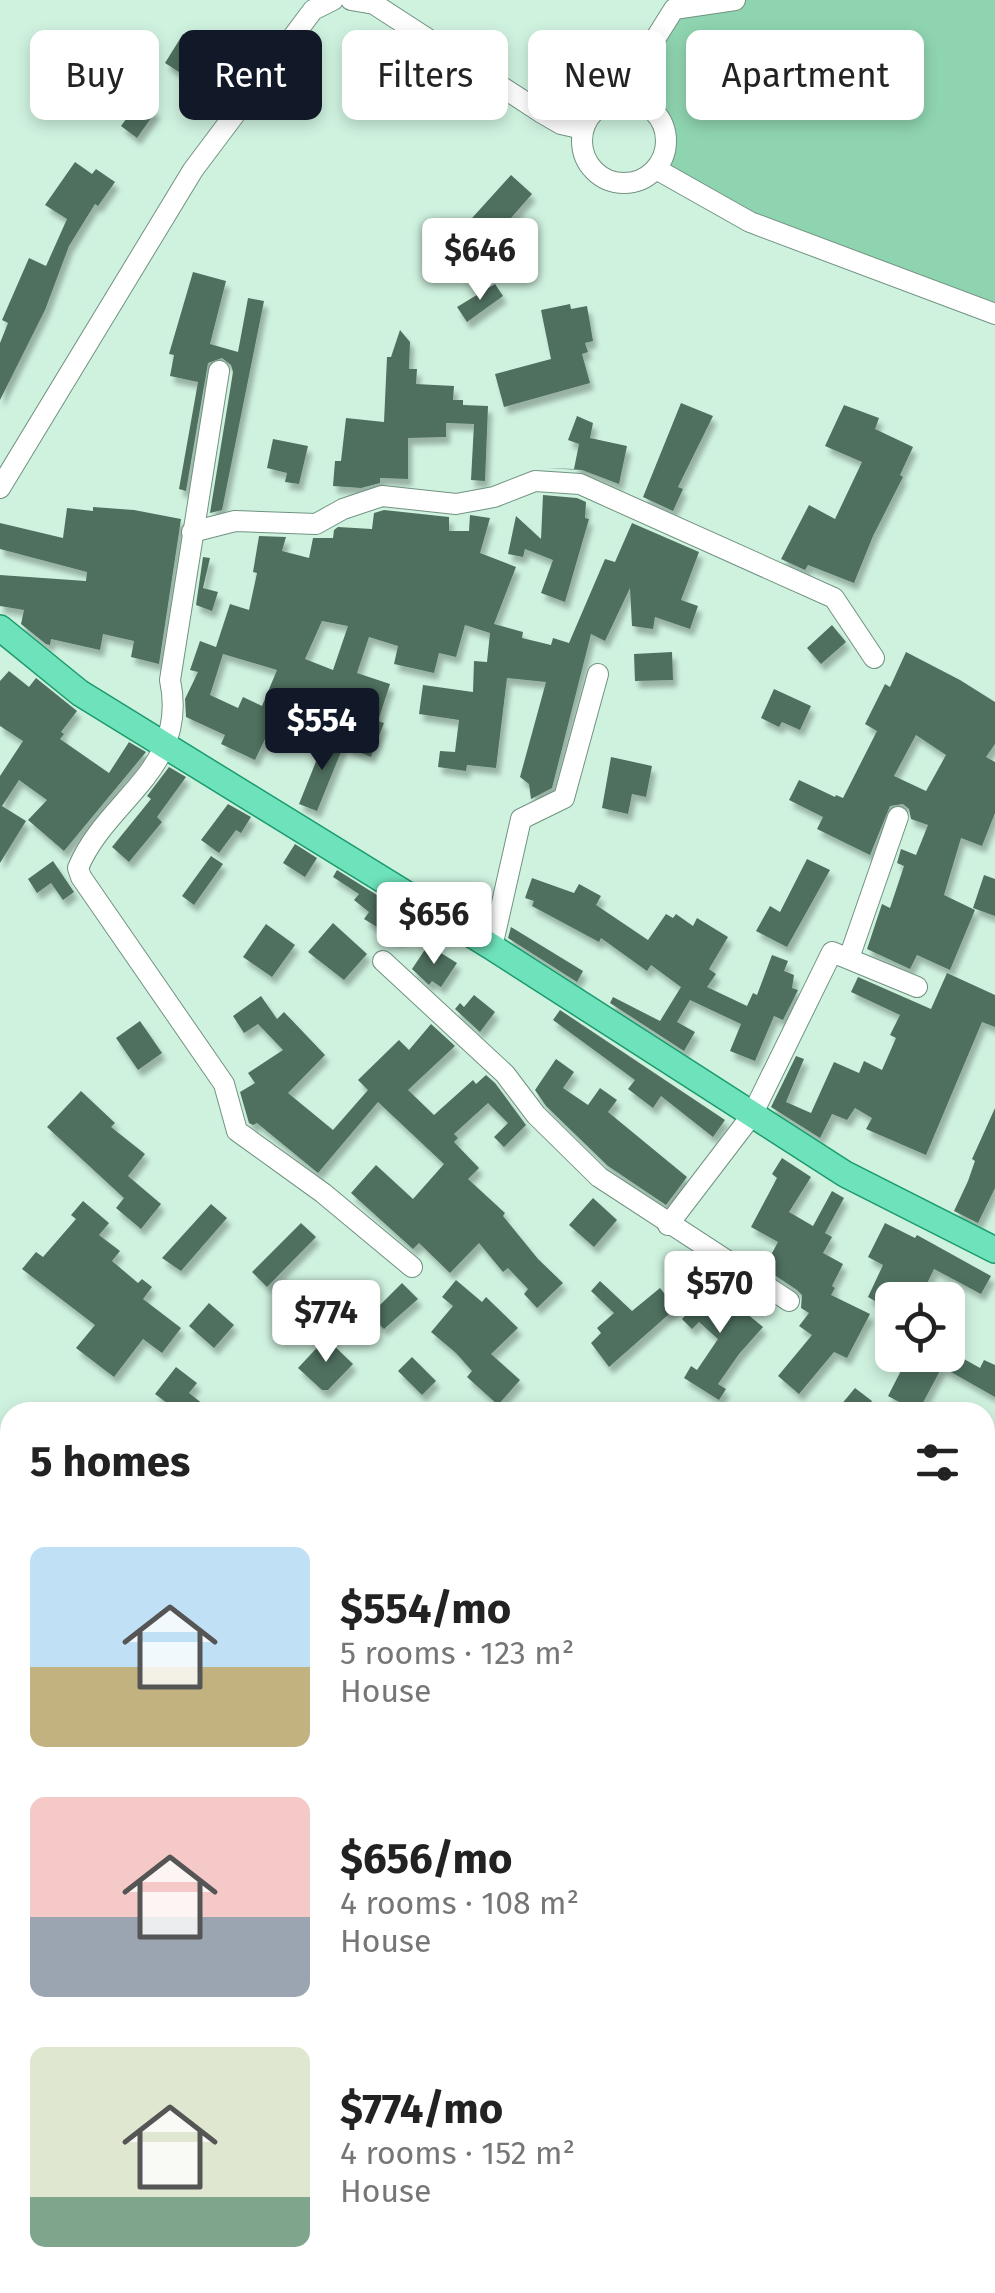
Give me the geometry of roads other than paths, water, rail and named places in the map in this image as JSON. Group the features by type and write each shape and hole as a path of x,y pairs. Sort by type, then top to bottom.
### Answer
{"main road":[{"path":"0,628 80,694 492,947 845,1174 995,1250"}],"street":[{"path":"0,488 193,170 313,10 332,0"},
{"path":"351,0 374,4 542,113 561,124 583,129"},
{"path":"661,30 674,9 735,0"},
{"path":"588,120 582,146 587,161 597,174 611,182 627,184 643,179 664,156 667,139 661,120"},
{"path":"656,169 750,222 995,314"},
{"path":"219,372 170,680 174,701 168,746 78,868 224,1084 237,1132 323,1194 412,1266"},
{"path":"192,532 235,521 316,524 343,509 382,496 456,504 494,498 535,480 580,484 834,598 874,658"},
{"path":"492,947 521,819 564,798 598,674"},
{"path":"849,958 898,817"},
{"path":"668,1226 752,1115 832,952 917,987"},
{"path":"382,961 505,1074 536,1115 598,1177 788,1301"}]}
